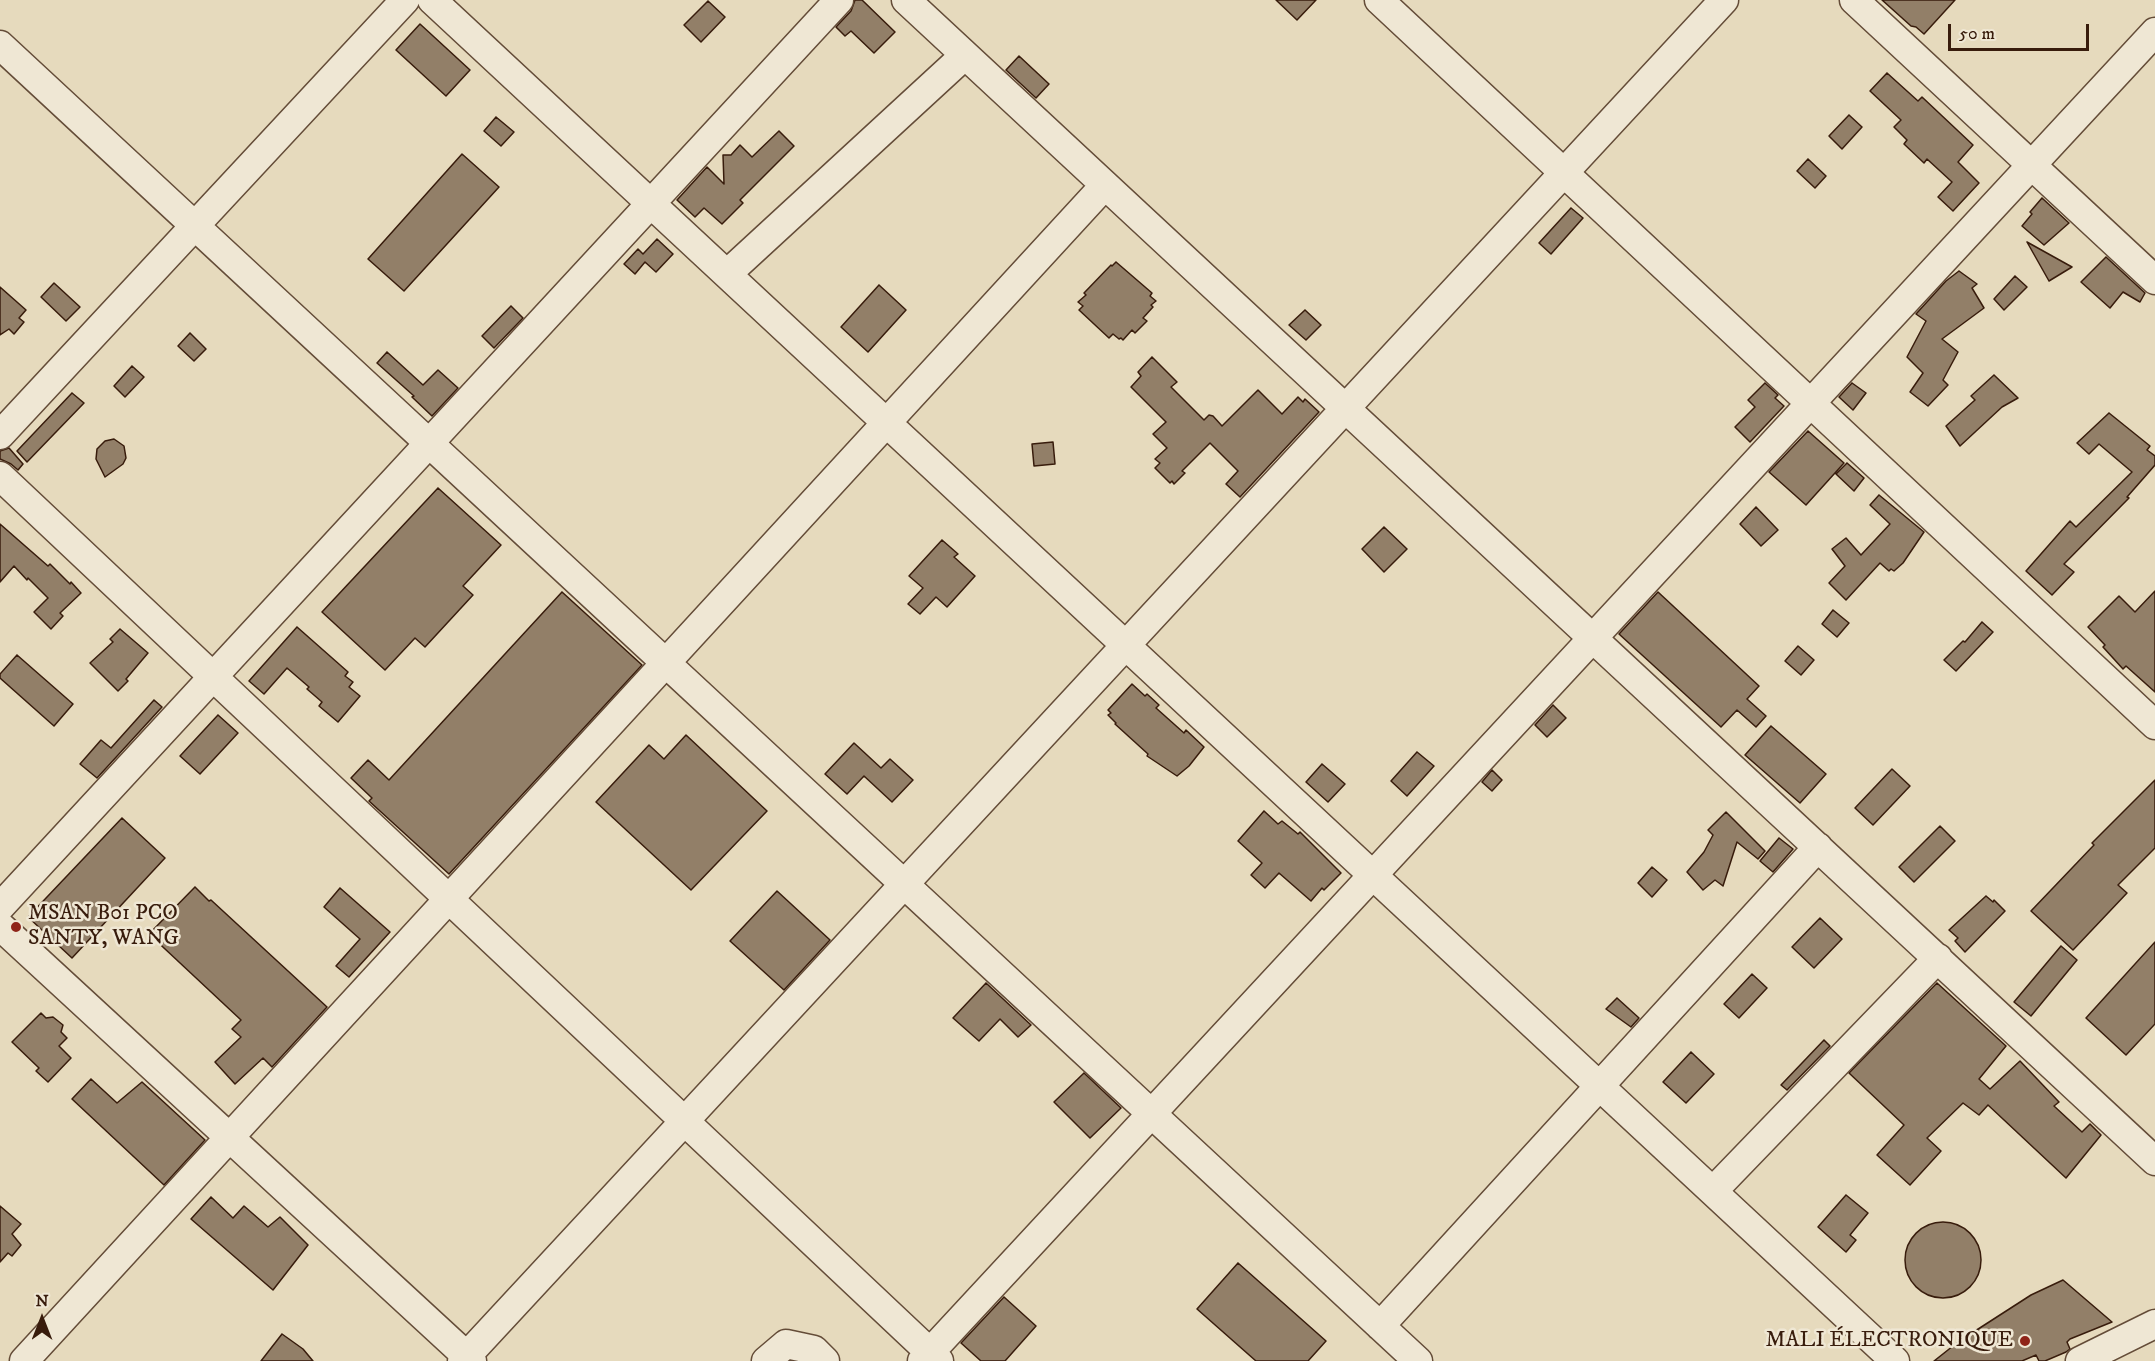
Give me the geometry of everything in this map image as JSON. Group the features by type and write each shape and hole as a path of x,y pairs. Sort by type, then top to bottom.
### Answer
{"street":[{"path":"0,435 405,0"},
{"path":"432,0 1895,1361"},
{"path":"0,908 839,0"},
{"path":"906,0 2155,1161"},
{"path":"1378,0 2155,724"},
{"path":"0,926 467,1359 1724,0"},
{"path":"1854,0 2155,280"},
{"path":"0,477 449,899 930,1358 1152,1113 2155,32"},
{"path":"0,45 1418,1361"},
{"path":"727,274 965,55"},
{"path":"24,1361 1105,185"},
{"path":"1380,1326 1818,848"},
{"path":"1713,1191 1938,958"},
{"path":"2080,1361 2155,1324"},
{"path":"766,1361 786,1344 814,1350 825,1361"}],"building":[{"path":"855,0 862,0 895,32 874,53 851,31 845,36 836,27 851,11"},
{"path":"1276,0 1316,0 1297,20"},
{"path":"1882,0 1955,0 1924,34 1911,26"},
{"path":"708,1 725,17 701,42 684,25"},
{"path":"420,24 470,70 446,96 396,50"},
{"path":"1019,56 1049,84 1036,98 1006,70"},
{"path":"1887,73 1918,101 1922,97 1973,145 1958,162 1979,183 1953,211 1938,197 1952,182 1927,159 1924,163 1904,144 1907,140 1894,127 1901,120 1870,91"},
{"path":"1849,115 1862,127 1842,149 1829,136"},
{"path":"496,117 514,132 501,146 484,131"},
{"path":"779,131 794,146 740,200 743,203 722,224 704,208 695,217 677,200 707,167 724,184 723,155 731,155 740,145 752,157"},
{"path":"462,154 499,187 404,291 368,259"},
{"path":"1808,159 1826,176 1815,188 1797,171"},
{"path":"2042,198 2069,223 2044,245 2022,226"},
{"path":"1571,208 1583,218 1551,254 1539,243"},
{"path":"657,239 673,254 656,272 645,262 635,274 624,264 638,249 643,254"},
{"path":"2027,242 2072,267 2049,281"},
{"path":"2106,257 2145,293 2140,302 2123,292 2110,308 2081,282"},
{"path":"1116,262 1152,293 1150,296 1156,301 1143,318 1147,321 1135,333 1132,330 1123,340 1113,334 1109,338 1079,310 1083,306 1078,302 1086,295 1084,293"},
{"path":"1959,271 1977,284 1972,288 1984,308 1942,339 1958,352 1943,380 1948,385 1928,406 1910,392 1923,373 1907,357 1926,321 1916,314 1946,281"},
{"path":"2015,276 2027,287 2004,310 1994,299"},
{"path":"54,283 80,307 66,321 41,297"},
{"path":"879,285 906,310 868,352 841,327"},
{"path":"0,287 26,310 19,318 24,322 14,334 9,329 0,335"},
{"path":"511,306 523,318 494,348 482,336"},
{"path":"1305,310 1321,325 1306,340 1289,325"},
{"path":"190,333 206,349 194,361 178,346"},
{"path":"387,352 423,385 438,370 458,388 432,416 412,397 414,396 377,363"},
{"path":"1152,357 1177,382 1171,387 1204,420 1209,415 1213,416 1222,426 1258,390 1282,414 1298,397 1303,402 1305,399 1319,412 1240,497 1226,484 1238,471 1210,443 1182,471 1185,473 1174,484 1172,481 1170,483 1155,468 1160,463 1155,459 1167,448 1153,434 1166,422 1131,387 1141,376 1138,372"},
{"path":"132,366 144,377 125,397 114,386"},
{"path":"1994,375 2018,398 2002,407 1960,446 1946,426 1975,400 1971,396"},
{"path":"1765,383 1778,395 1775,398 1784,406 1750,442 1735,427 1755,407 1748,400"},
{"path":"1852,383 1866,393 1853,410 1839,397"},
{"path":"72,393 84,403 27,462 17,451"},
{"path":"2109,413 2150,446 2147,450 2155,456 2155,465 2127,497 2129,498 2064,564 2074,572 2052,595 2026,571 2070,521 2076,527 2132,472 2099,444 2089,454 2077,443"},
{"path":"1808,431 1844,463 1806,505 1769,472"},
{"path":"114,439 124,446 126,458 123,464 105,477 96,459 97,449 105,441"},
{"path":"1053,442 1055,464 1034,466 1032,444"},
{"path":"9,448 23,464 18,470 0,459 0,451"},
{"path":"1847,463 1864,478 1854,491 1836,474"},
{"path":"438,488 501,545 463,586 473,595 425,647 415,638 385,670 322,612"},
{"path":"1879,495 1924,532 1903,563 1894,571 1891,569 1889,571 1880,563 1846,600 1829,583 1845,566 1832,549 1846,538 1861,555 1890,524 1870,505"},
{"path":"1756,507 1778,530 1761,546 1740,524"},
{"path":"0,524 48,566 50,564 81,593 60,613 63,616 51,629 34,612 48,598 28,578 27,580 14,566 0,582"},
{"path":"1384,527 1407,549 1384,572 1362,549"},
{"path":"942,540 958,554 954,557 975,576 947,607 936,597 920,614 908,604 923,588 909,576"},
{"path":"2155,591 2155,692 2126,666 2123,669 2088,627 2119,596 2135,612"},
{"path":"562,592 642,665 449,874 369,801 372,798 351,778 368,760 389,780"},
{"path":"1658,592 1759,686 1747,699 1766,716 1756,727 1737,710 1721,727 1619,634"},
{"path":"1833,610 1849,623 1837,637 1822,624"},
{"path":"1982,622 1993,632 1956,671 1944,660 1963,641 1965,642"},
{"path":"297,627 348,672 345,676 353,682 349,687 360,696 338,722 319,706 322,702 307,689 309,687 287,668 264,694 249,681"},
{"path":"120,629 148,653 118,691 90,663 113,642 110,639"},
{"path":"1798,646 1814,660 1801,675 1785,661"},
{"path":"17,655 73,704 54,726 0,678 0,674"},
{"path":"1132,684 1159,705 1156,708 1184,733 1186,730 1204,747 1189,766 1177,776 1147,756 1148,754 1108,715 1111,713 1108,710"},
{"path":"154,700 162,707 97,778 80,764 101,740 111,748"},
{"path":"1553,705 1566,718 1547,737 1535,725"},
{"path":"218,715 238,733 200,774 180,756"},
{"path":"1771,726 1826,774 1800,803 1745,755"},
{"path":"686,735 767,811 691,890 596,802 649,745 664,759"},
{"path":"854,743 881,768 890,759 913,780 892,802 864,776 847,794 825,774"},
{"path":"1417,752 1434,766 1407,796 1391,781"},
{"path":"1322,764 1345,784 1328,802 1306,782"},
{"path":"1892,769 1910,786 1873,825 1855,808"},
{"path":"1492,770 1502,780 1492,791 1482,782"},
{"path":"2155,780 2155,848 2118,885 2127,893 2073,950 2031,911 2094,845 2092,843"},
{"path":"1264,811 1278,824 1282,821 1298,834 1300,832 1341,873 1324,890 1322,888 1311,901 1279,873 1265,888 1251,875 1262,863 1238,841"},
{"path":"1726,812 1765,851 1758,859 1737,842 1723,886 1715,880 1703,890 1687,872 1704,852 1713,835 1708,830"},
{"path":"122,818 165,858 72,958 28,917"},
{"path":"1940,826 1955,841 1914,882 1899,867"},
{"path":"1779,838 1793,849 1773,872 1760,861"},
{"path":"1652,867 1667,880 1652,897 1638,883"},
{"path":"195,887 327,1007 272,1067 263,1058 235,1084 215,1062 241,1037 232,1029 241,1020 149,934"},
{"path":"340,888 390,932 349,977 336,966 360,939 324,907"},
{"path":"777,891 830,940 784,990 730,941"},
{"path":"1986,896 1993,902 1994,900 2005,911 1965,952 1955,941 1958,938 1949,930"},
{"path":"1820,918 1842,939 1814,968 1792,947"},
{"path":"2155,942 2155,1024 2126,1055 2086,1018"},
{"path":"2061,946 2077,960 2031,1016 2014,1002"},
{"path":"1752,974 1767,988 1739,1018 1724,1004"},
{"path":"986,983 1031,1025 1018,1037 1000,1019 979,1041 953,1018"},
{"path":"1937,983 2006,1046 1979,1079 1990,1089 2020,1061 2059,1102 2054,1106 2082,1132 2090,1124 2101,1135 2066,1178 1988,1105 1979,1115 1963,1103 1927,1138 1941,1151 1910,1185 1877,1155 1904,1125 1849,1073"},
{"path":"1617,998 1639,1018 1631,1027 1606,1009"},
{"path":"41,1013 46,1018 53,1017 63,1025 61,1032 67,1038 59,1046 71,1058 48,1082 36,1071 39,1068 12,1042"},
{"path":"1824,1040 1830,1046 1787,1090 1781,1085"},
{"path":"1691,1052 1714,1074 1686,1103 1663,1082"},
{"path":"1084,1073 1121,1108 1090,1138 1054,1102"},
{"path":"91,1079 117,1103 142,1082 205,1140 164,1185 72,1099"},
{"path":"1846,1195 1868,1213 1850,1235 1856,1240 1846,1252 1818,1227"},
{"path":"211,1197 233,1218 244,1206 268,1227 280,1217 308,1245 273,1290 191,1219"},
{"path":"0,1206 21,1224 12,1234 21,1245 12,1256 8,1253 0,1262"},
{"path":"1943,1222 1958,1225 1970,1233 1978,1245 1981,1260 1978,1275 1970,1287 1958,1295 1943,1298 1928,1295 1916,1287 1908,1275 1905,1260 1908,1245 1916,1233 1928,1225"},
{"path":"1238,1263 1326,1341 1308,1361 1256,1361 1197,1309"},
{"path":"2063,1280 2112,1322 2070,1339 2067,1342 2070,1349 2045,1361 2039,1361 2036,1355 2022,1361 1934,1361 1958,1342 2031,1295"},
{"path":"1004,1297 1036,1326 1005,1361 981,1361 961,1343"},
{"path":"282,1334 303,1349 313,1361 261,1361"}],"place":[{"name":"MSAN B01 PCO SANTY, WANG","path":"16,927"},
{"name":"MALI ÉLECTRONIQUE","path":"2025,1341"}]}
